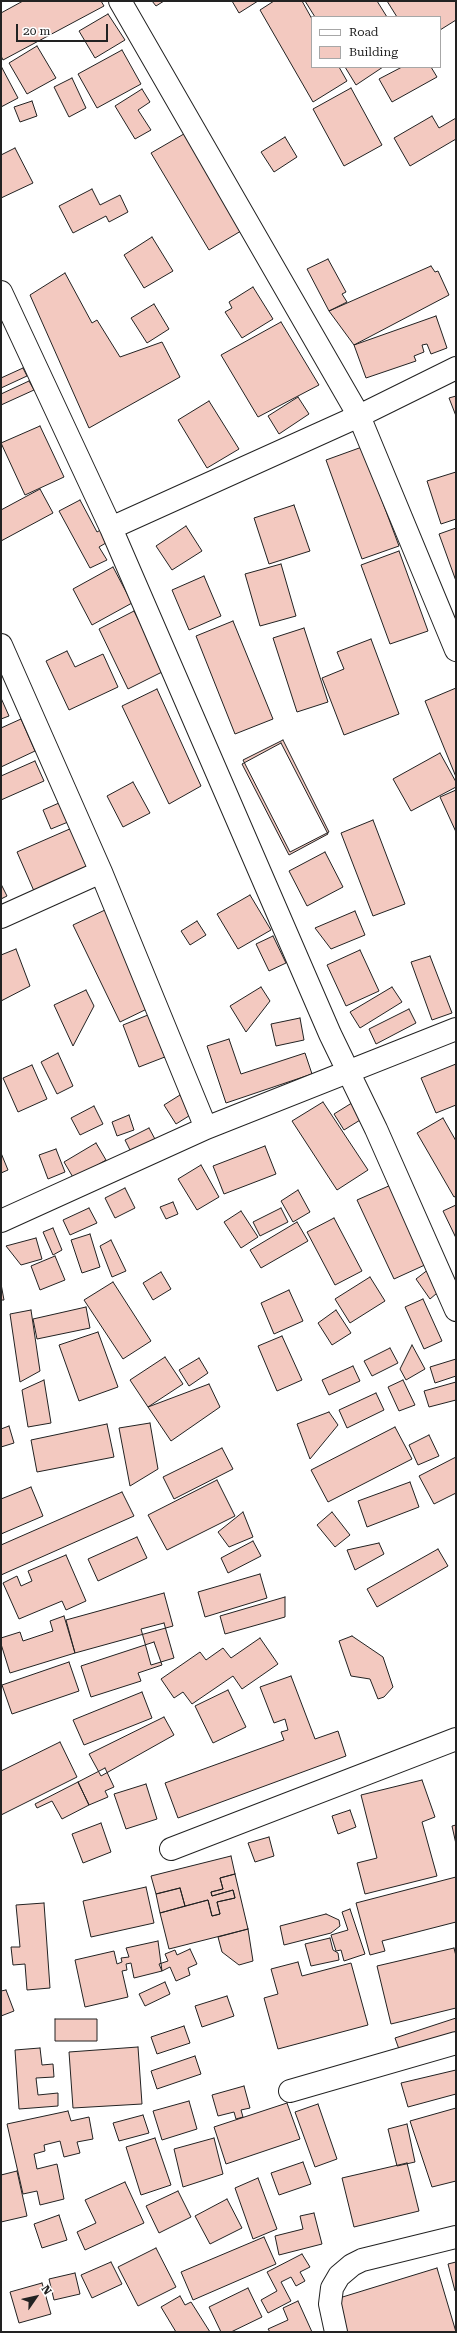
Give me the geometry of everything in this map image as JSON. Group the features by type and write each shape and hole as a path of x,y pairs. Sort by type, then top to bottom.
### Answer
{"street":[{"path":"120,1 359,416 456,650"},
{"path":"1,292 110,528 348,1071 376,1129 456,1310"},
{"path":"110,528 359,416 456,368"},
{"path":"1,645 101,872 206,1128"},
{"path":"1,917 101,872"},
{"path":"1,1221 206,1128 456,1029"},
{"path":"171,1850 456,1739"},
{"path":"290,2091 456,2043"},
{"path":"336,2332 330,2304 332,2288 340,2276 352,2265 362,2260 456,2237"}],"building":[{"path":"23,1 101,1 104,6 3,60 1,56 1,13"},
{"path":"152,1 164,1 156,6"},
{"path":"232,1 258,1 239,13"},
{"path":"274,1 302,1 311,17 311,68 340,68 347,81 313,102 260,10"},
{"path":"305,1 377,1 386,16 314,16"},
{"path":"387,1 456,1 456,20 441,29 441,16 396,16"},
{"path":"108,14 125,40 95,58 79,31"},
{"path":"37,46 56,78 27,94 9,63"},
{"path":"122,50 141,84 97,108 78,74"},
{"path":"1,66 18,98 1,107"},
{"path":"346,68 382,68 356,85"},
{"path":"400,68 432,68 437,77 392,102 379,79"},
{"path":"72,78 86,108 69,117 54,87"},
{"path":"351,88 382,145 344,166 313,109"},
{"path":"142,89 150,102 138,110 151,130 135,139 115,106"},
{"path":"32,101 37,116 20,122 14,107"},
{"path":"432,116 439,128 456,118 456,139 410,166 394,138"},
{"path":"189,131 246,228 209,250 151,153"},
{"path":"285,137 297,157 274,172 261,152"},
{"path":"15,148 33,183 1,198 1,155"},
{"path":"92,189 100,205 120,195 128,212 109,222 106,216 73,233 59,206"},
{"path":"152,237 173,271 144,288 124,255"},
{"path":"328,259 346,292 342,294 347,302 329,311 307,269"},
{"path":"431,266 435,272 438,271 449,295 354,345 329,311"},
{"path":"65,273 92,323 97,320 120,357 162,342 180,377 89,428 30,295"},
{"path":"253,287 273,319 242,338 225,312 232,308 229,302"},
{"path":"154,304 169,329 147,343 131,318"},
{"path":"436,316 447,348 431,354 427,344 422,345 424,352 414,356 416,361 366,378 354,345"},
{"path":"281,322 319,385 258,417 221,355"},
{"path":"23,368 27,376 1,388 1,378"},
{"path":"29,381 34,390 1,405 1,394"},
{"path":"456,396 456,416 449,398"},
{"path":"298,397 309,414 279,434 268,416"},
{"path":"209,401 239,449 207,468 178,420"},
{"path":"40,426 64,477 25,495 1,443"},
{"path":"362,447 399,546 362,559 326,460"},
{"path":"456,472 456,519 441,524 427,481"},
{"path":"40,489 53,513 1,541 1,510"},
{"path":"80,500 97,532 104,528 111,540 99,547 107,560 90,568 59,511"},
{"path":"294,505 310,551 269,564 254,518"},
{"path":"186,526 202,551 172,570 156,546"},
{"path":"456,528 456,581 439,534"},
{"path":"399,551 428,631 390,644 361,565"},
{"path":"281,564 296,616 260,626 245,574"},
{"path":"113,567 132,603 92,625 73,589"},
{"path":"204,576 221,616 189,630 172,590"},
{"path":"134,611 164,671 128,689 99,629"},
{"path":"233,621 273,719 235,734 196,636"},
{"path":"304,628 328,702 297,712 273,638"},
{"path":"371,639 399,714 344,735 322,678 344,669 337,652"},
{"path":"67,651 75,667 103,654 118,687 69,710 46,661"},
{"path":"456,688 456,777 425,701"},
{"path":"157,689 201,786 169,804 122,706"},
{"path":"1,698 9,716 1,719"},
{"path":"21,719 35,751 1,767 1,728"},
{"path":"283,740 329,832 290,852 243,760"},
{"path":"281,743 328,834 289,855 242,764"},
{"path":"440,753 456,782 456,787 411,811 393,779"},
{"path":"35,761 44,781 1,800 1,776"},
{"path":"133,782 150,813 123,827 107,796"},
{"path":"456,790 456,832 440,797"},
{"path":"59,803 68,822 51,829 43,810"},
{"path":"373,820 405,904 373,916 341,833"},
{"path":"72,828 89,867 34,891 17,852"},
{"path":"325,852 343,887 307,906 289,871"},
{"path":"1,884 7,896 1,899"},
{"path":"250,895 271,930 238,949 217,914"},
{"path":"105,910 151,1007 120,1022 73,925"},
{"path":"355,911 365,935 331,949 315,928"},
{"path":"197,921 206,935 190,945 181,931"},
{"path":"273,936 286,963 269,971 256,944"},
{"path":"16,949 30,986 1,1001 1,955"},
{"path":"360,950 379,991 346,1006 327,965"},
{"path":"430,956 452,1013 432,1020 411,962"},
{"path":"261,987 270,1001 246,1032 230,1006"},
{"path":"392,987 402,1002 360,1028 350,1012"},
{"path":"86,990 94,1006 73,1046 54,1005"},
{"path":"409,1009 416,1023 376,1044 369,1029"},
{"path":"153,1013 170,1055 139,1067 123,1025"},
{"path":"300,1018 304,1040 276,1046 271,1024"},
{"path":"229,1039 241,1074 305,1053 312,1074 226,1103 207,1046"},
{"path":"58,1053 73,1086 57,1094 41,1062"},
{"path":"456,1064 456,1105 436,1113 421,1078"},
{"path":"32,1065 47,1099 18,1112 3,1078"},
{"path":"180,1095 192,1114 176,1124 164,1105"},
{"path":"355,1101 365,1117 344,1130 334,1114"},
{"path":"323,1102 368,1170 337,1190 292,1121"},
{"path":"94,1106 103,1124 80,1135 71,1118"},
{"path":"129,1115 134,1130 117,1136 112,1122"},
{"path":"443,1118 456,1141 456,1196 454,1197 417,1133"},
{"path":"149,1128 156,1141 132,1154 125,1140"},
{"path":"96,1143 106,1160 74,1179 64,1162"},
{"path":"265,1146 276,1174 224,1194 213,1166"},
{"path":"56,1149 65,1172 48,1179 39,1155"},
{"path":"1,1153 8,1170 1,1173"},
{"path":"201,1165 219,1197 197,1210 178,1179"},
{"path":"391,1185 427,1264 394,1279 357,1200"},
{"path":"125,1188 135,1208 115,1218 105,1198"},
{"path":"298,1190 310,1212 293,1222 281,1201"},
{"path":"173,1202 178,1214 166,1219 160,1207"},
{"path":"456,1205 456,1238 443,1211"},
{"path":"89,1208 97,1223 70,1235 63,1220"},
{"path":"281,1208 288,1222 260,1236 253,1222"},
{"path":"241,1211 258,1237 241,1248 224,1222"},
{"path":"334,1218 362,1271 335,1285 307,1232"},
{"path":"297,1222 308,1241 261,1268 250,1250"},
{"path":"53,1228 62,1250 53,1255 43,1232"},
{"path":"90,1234 100,1267 82,1273 71,1240"},
{"path":"36,1238 42,1259 21,1265 6,1246"},
{"path":"111,1240 126,1271 112,1277 100,1246"},
{"path":"55,1256 65,1280 40,1290 31,1266"},
{"path":"429,1269 443,1288 430,1299 416,1279"},
{"path":"161,1272 171,1289 153,1300 143,1283"},
{"path":"370,1277 385,1301 350,1323 335,1299"},
{"path":"113,1282 151,1341 123,1359 84,1300"},
{"path":"1,1284 4,1300 1,1300"},
{"path":"289,1290 303,1321 274,1334 261,1303"},
{"path":"423,1299 442,1341 424,1349 405,1307"},
{"path":"86,1307 90,1328 37,1339 33,1319"},
{"path":"31,1310 40,1371 20,1382 10,1314"},
{"path":"336,1310 351,1333 332,1345 318,1323"},
{"path":"98,1332 118,1387 79,1401 59,1345"},
{"path":"282,1336 302,1380 277,1391 258,1346"},
{"path":"412,1345 425,1369 406,1380 400,1369"},
{"path":"390,1348 398,1363 372,1376 364,1361"},
{"path":"165,1357 183,1384 148,1407 130,1380"},
{"path":"199,1358 208,1373 189,1386 179,1370"},
{"path":"456,1359 456,1376 435,1383 430,1367"},
{"path":"353,1366 360,1381 329,1395 322,1380"},
{"path":"44,1380 51,1423 28,1427 22,1390"},
{"path":"403,1380 415,1405 399,1411 388,1387"},
{"path":"456,1382 456,1400 429,1407 424,1391"},
{"path":"209,1384 220,1407 171,1441 148,1407"},
{"path":"376,1393 384,1410 347,1428 339,1410"},
{"path":"329,1412 338,1425 310,1459 297,1424"},
{"path":"150,1423 158,1469 130,1486 119,1428"},
{"path":"107,1424 114,1457 37,1472 31,1440"},
{"path":"9,1426 14,1443 1,1447 1,1429"},
{"path":"395,1427 412,1459 328,1502 311,1470"},
{"path":"429,1435 439,1456 418,1465 409,1445"},
{"path":"222,1448 233,1469 174,1499 163,1477"},
{"path":"456,1457 456,1493 434,1504 419,1476"},
{"path":"217,1480 235,1516 167,1550 148,1515"},
{"path":"410,1482 419,1507 367,1527 358,1501"},
{"path":"31,1487 43,1516 1,1534 1,1499"},
{"path":"122,1492 134,1516 1,1575 1,1545"},
{"path":"243,1512 253,1537 229,1547 218,1532"},
{"path":"332,1512 350,1535 335,1547 317,1525"},
{"path":"137,1537 147,1558 98,1581 88,1559"},
{"path":"253,1541 261,1556 228,1573 221,1558"},
{"path":"379,1543 384,1554 355,1570 347,1550"},
{"path":"438,1549 448,1566 377,1607 367,1589"},
{"path":"66,1555 86,1601 66,1610 62,1601 19,1619 3,1583 17,1576 21,1586 32,1581 28,1571"},
{"path":"260,1574 267,1598 205,1617 198,1592"},
{"path":"164,1593 173,1626 75,1653 66,1620"},
{"path":"285,1597 285,1617 225,1634 220,1616"},
{"path":"64,1616 75,1653 10,1673 1,1644 1,1638 20,1632 23,1641 53,1631 50,1621"},
{"path":"164,1623 174,1658 151,1665 141,1629"},
{"path":"352,1636 383,1657 393,1687 384,1697 378,1699 370,1679 351,1676 339,1641"},
{"path":"260,1638 278,1664 242,1689 233,1676 192,1704 183,1692 174,1698 161,1679 200,1652 206,1660 223,1648 231,1658"},
{"path":"154,1642 162,1665 138,1673 141,1681 91,1697 81,1666"},
{"path":"69,1662 79,1691 12,1714 2,1685"},
{"path":"291,1676 315,1739 338,1731 346,1756 178,1818 165,1783 284,1740 281,1732 288,1730 285,1719 274,1723 260,1687"},
{"path":"228,1690 246,1727 213,1743 195,1706"},
{"path":"142,1692 152,1718 84,1745 73,1720"},
{"path":"164,1717 174,1735 101,1776 89,1754"},
{"path":"60,1742 77,1777 1,1815 1,1771"},
{"path":"105,1768 114,1787 105,1791 108,1797 89,1805 78,1782"},
{"path":"422,1780 435,1817 422,1822 437,1876 365,1894 357,1863 377,1858 361,1795"},
{"path":"78,1782 89,1805 62,1819 52,1801 37,1808 35,1804"},
{"path":"146,1784 157,1819 126,1829 114,1794"},
{"path":"350,1810 356,1827 338,1834 332,1816"},
{"path":"101,1823 111,1852 83,1863 72,1834"},
{"path":"456,1825 456,1844 452,1826"},
{"path":"269,1837 274,1856 255,1862 248,1843"},
{"path":"231,1856 235,1874 220,1878 223,1889 211,1892 212,1896 233,1890 235,1898 217,1902 220,1914 212,1916 208,1900 185,1906 180,1888 156,1894 151,1876"},
{"path":"235,1874 248,1929 169,1949 160,1913 208,1900 212,1916 220,1914 217,1902 235,1898 233,1890 212,1896 211,1892 223,1889 220,1878"},
{"path":"456,1877 456,1922 382,1941 385,1951 370,1955 356,1903"},
{"path":"146,1887 154,1923 91,1937 83,1901"},
{"path":"180,1888 185,1906 160,1913 156,1894"},
{"path":"44,1903 50,1988 27,1990 25,1964 13,1965 11,1947 20,1947 16,1905"},
{"path":"350,1909 365,1954 344,1961 341,1950 336,1951 331,1935 348,1930 342,1912"},
{"path":"326,1914 339,1920 340,1926 331,1933 284,1945 280,1926"},
{"path":"248,1929 253,1961 239,1965 222,1952 218,1937"},
{"path":"330,1938 333,1950 338,1953 339,1960 311,1966 305,1944"},
{"path":"158,1941 162,1971 134,1978 131,1963 126,1964 127,1970 122,1971 128,1997 85,2007 75,1960 114,1951 117,1964 122,1962 121,1958 129,1957 126,1948"},
{"path":"454,1948 456,1956 456,2008 391,2024 377,1966"},
{"path":"190,1949 197,1964 188,1968 190,1975 176,1981 170,1967 162,1971 159,1964 168,1961 165,1954 175,1950 177,1955"},
{"path":"298,1962 302,1976 351,1963 368,2025 278,2049 264,1998 278,1994 271,1969"},
{"path":"165,1982 170,1994 145,2006 139,1994"},
{"path":"6,1990 14,2011 1,2016 1,1991"},
{"path":"227,1996 234,2016 202,2027 195,2006"},
{"path":"456,2018 456,2033 400,2052 395,2038"},
{"path":"55,2019 97,2019 97,2041 55,2041"},
{"path":"184,2026 190,2043 157,2054 151,2037"},
{"path":"138,2047 142,2104 73,2108 69,2052"},
{"path":"40,2048 42,2065 53,2064 54,2077 36,2078 38,2095 58,2093 58,2106 19,2109 15,2050"},
{"path":"195,2056 201,2074 157,2089 151,2071"},
{"path":"456,2070 456,2094 408,2107 401,2083"},
{"path":"244,2086 250,2108 241,2110 243,2117 236,2119 234,2112 218,2116 212,2095"},
{"path":"189,2101 197,2129 162,2140 153,2111"},
{"path":"287,2103 300,2139 226,2164 214,2127"},
{"path":"318,2104 337,2159 315,2167 295,2112"},
{"path":"456,2108 456,2181 432,2187 410,2121"},
{"path":"68,2111 71,2121 89,2117 93,2139 77,2142 80,2153 64,2157 60,2141 44,2145 45,2151 34,2154 37,2169 57,2164 64,2199 40,2205 37,2191 23,2194 7,2124"},
{"path":"143,2115 149,2133 119,2141 113,2123"},
{"path":"407,2124 415,2162 397,2166 388,2129"},
{"path":"155,2138 171,2185 141,2195 126,2147"},
{"path":"214,2138 223,2174 183,2187 174,2149"},
{"path":"303,2162 311,2184 279,2195 271,2173"},
{"path":"407,2163 419,2211 354,2227 342,2178"},
{"path":"17,2171 27,2216 1,2222 1,2175"},
{"path":"258,2178 277,2229 253,2239 235,2188"},
{"path":"125,2182 144,2223 85,2250 77,2232 96,2223 85,2200"},
{"path":"178,2191 191,2217 159,2233 146,2206"},
{"path":"227,2199 242,2228 210,2244 195,2216"},
{"path":"314,2213 322,2244 279,2255 275,2236 303,2229 300,2216"},
{"path":"59,2215 67,2240 42,2248 34,2224"},
{"path":"264,2237 276,2264 193,2300 181,2272"},
{"path":"156,2248 176,2287 138,2306 118,2267"},
{"path":"302,2254 310,2267 300,2272 305,2281 296,2286 291,2277 281,2282 291,2301 268,2313 261,2300 277,2291 267,2272"},
{"path":"111,2262 122,2284 92,2298 81,2275"},
{"path":"456,2262 456,2290 455,2291 448,2264"},
{"path":"437,2268 456,2332 347,2332 336,2299"},
{"path":"75,2273 80,2294 54,2300 49,2279"},
{"path":"42,2283 51,2314 19,2323 10,2292"},
{"path":"248,2288 262,2317 231,2332 221,2332 209,2307"},
{"path":"180,2296 185,2305 191,2302 210,2332 176,2332 161,2307"},
{"path":"298,2301 312,2332 270,2332 268,2329 288,2320 283,2308"}]}
